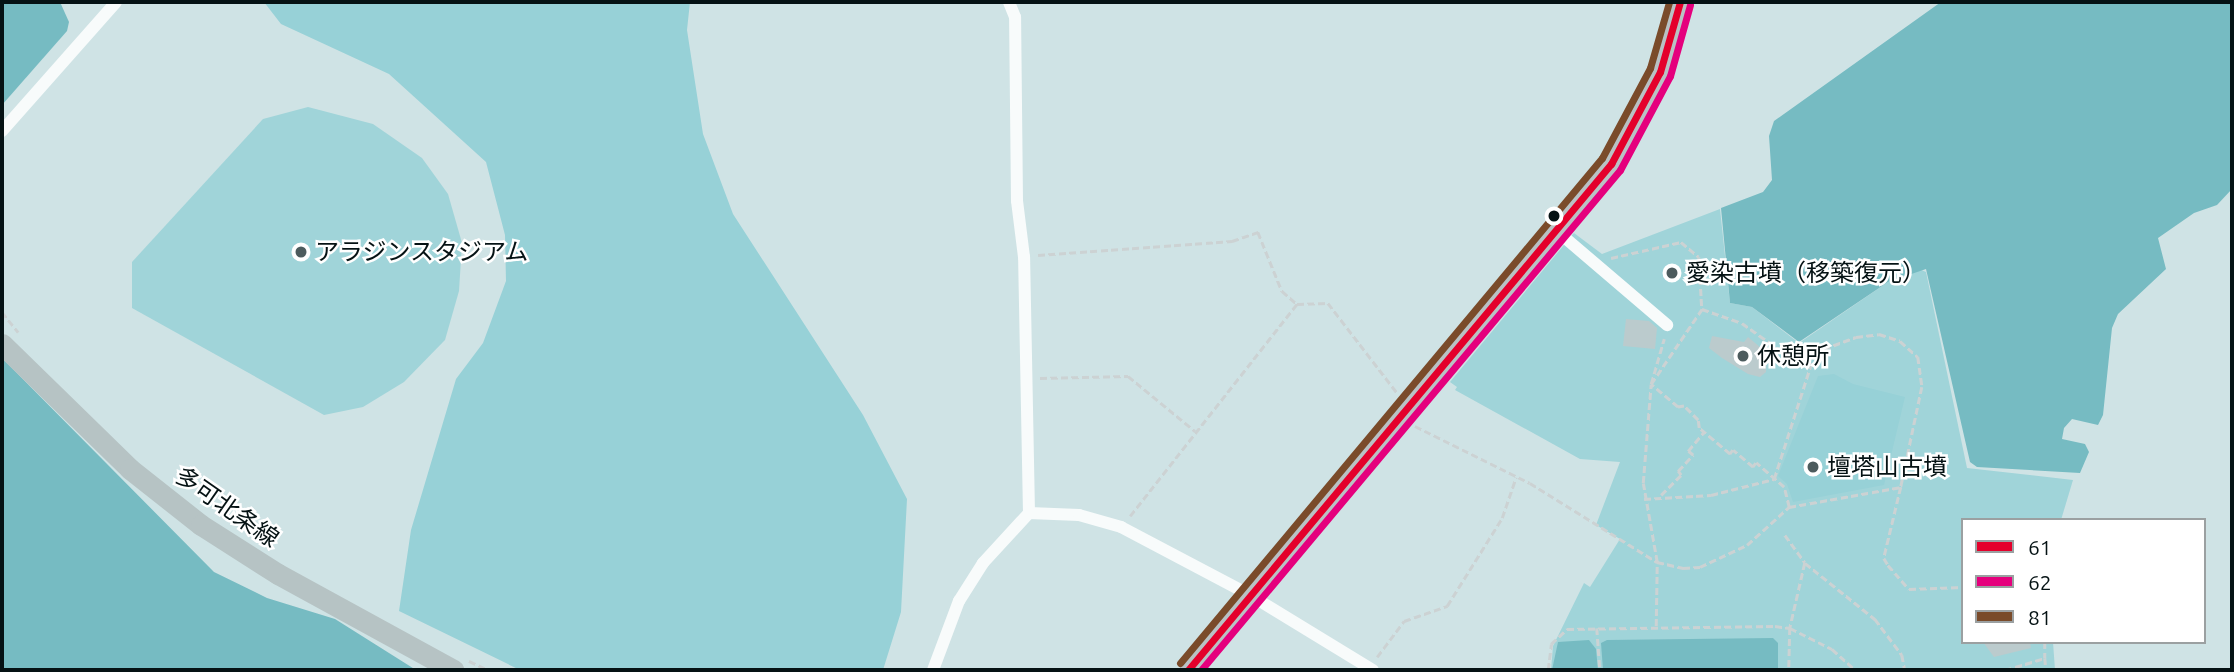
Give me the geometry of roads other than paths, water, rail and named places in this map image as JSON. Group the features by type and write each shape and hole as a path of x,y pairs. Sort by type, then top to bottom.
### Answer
{"main road":[{"name":"多可北条線","path":"2,344 130,469 201,525 278,574 458,664"}],"street":[{"path":"2,131 116,2"},
{"path":"933,670 959,601 983,563 1030,513 1024,257 1017,201 1015,17 1009,2"},
{"path":"1188,670 1611,164 1638,121 1660,72 1680,2"},
{"path":"1557,231 1667,325"},
{"path":"1030,513 1079,515 1121,527 1250,595 1371,669"}],"place":[{"name":"アラジンスタジアム","path":"301,252"},
{"name":"愛染古墳（移築復元）","path":"1672,273"},
{"name":"休憩所","path":"1743,356"},
{"name":"壇塔山古墳","path":"1813,467"}]}
